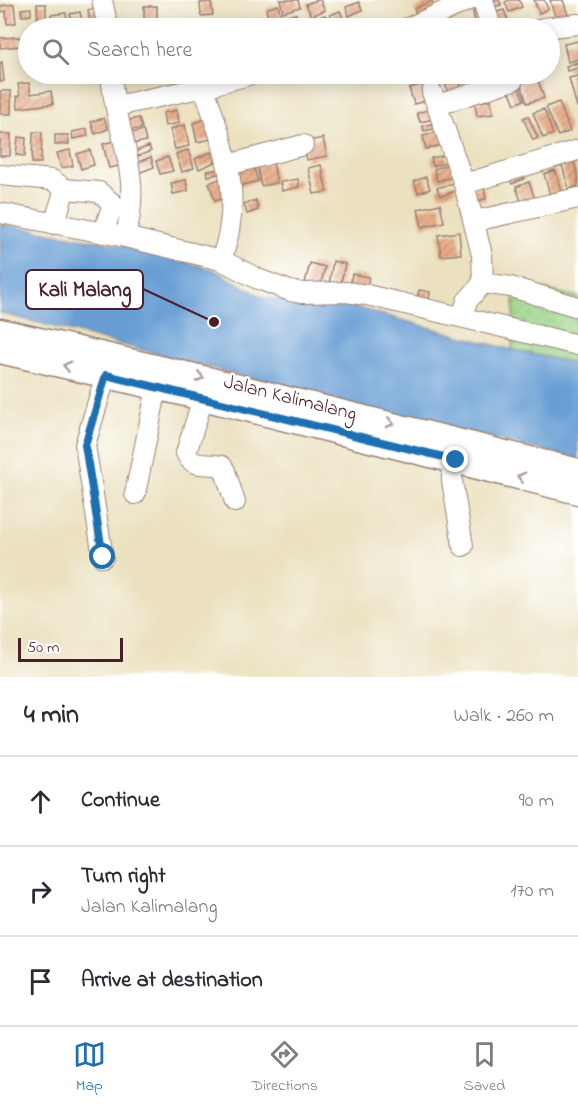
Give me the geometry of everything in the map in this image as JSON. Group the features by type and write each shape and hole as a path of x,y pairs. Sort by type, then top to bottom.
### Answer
{"main road":[{"name":"Jalan Kalimalang","path":"0,331 109,366 460,451 578,485"},
{"name":"Jalan Kalimalang","path":"0,351 109,366"},
{"name":"Jalan Kalimalang","path":"160,378 202,398 460,451"}],"street":[{"path":"102,0 106,18"},
{"path":"429,18 468,0"},
{"path":"483,0 488,18"},
{"path":"560,26 578,24"},
{"path":"113,84 131,170 131,217 125,237"},
{"path":"116,106 215,84"},
{"path":"462,317 467,301 483,284 482,255 464,184 435,99 497,84"},
{"path":"204,87 228,165 233,197 230,235 221,260"},
{"path":"228,165 303,145"},
{"path":"464,184 578,150"},
{"path":"0,175 52,180 65,189 99,192 131,217"},
{"path":"54,224 65,189"},
{"path":"475,222 578,198"},
{"path":"104,233 113,204"},
{"path":"0,213 125,237 221,260 258,279 290,291 346,292 578,345"},
{"path":"483,284 511,287 578,307"},
{"path":"103,557 85,445 109,366"},
{"path":"135,494 160,378"},
{"path":"202,398 186,453 193,464 222,466 235,502"},
{"path":"460,451 452,472 452,481 463,546"}],"green space":[{"path":"515,283 578,297 578,364 512,350"}],"water":[{"path":"0,224 131,247 214,270 264,298 343,304 512,350 578,364 578,459 354,405 0,313"}],"building":[{"path":"280,0 298,0 300,7 283,12"},
{"path":"320,0 325,10 311,16 306,4"},
{"path":"486,0 499,0 501,5 489,8"},
{"path":"519,0 522,7 509,12 505,2"},
{"path":"534,0 544,0 548,9 539,13"},
{"path":"550,0 563,0 568,15 556,18"},
{"path":"432,1 436,12 418,18 414,9"},
{"path":"211,2 213,15 201,16 200,3"},
{"path":"359,2 362,10 349,16 346,7"},
{"path":"14,4 16,23 7,24 6,11 0,12 0,6"},
{"path":"37,4 46,4 46,18 38,18"},
{"path":"278,5 282,18 268,18 266,9"},
{"path":"144,6 157,6 157,18 144,18"},
{"path":"31,8 31,15 22,16 21,9"},
{"path":"101,8 102,18 89,18 88,10"},
{"path":"483,10 485,18 474,18 473,12"},
{"path":"504,10 507,18 491,18 490,14"},
{"path":"340,11 343,18 331,18 330,15"},
{"path":"80,12 82,18 71,18 70,14"},
{"path":"66,13 67,18 51,18 51,15"},
{"path":"296,14 297,18 288,18 287,16"},
{"path":"18,37 18,46 0,48 0,38"},
{"path":"578,41 578,59 568,62 564,44"},
{"path":"2,62 4,81 0,82 0,63"},
{"path":"578,62 578,68 567,71 566,66"},
{"path":"578,76 578,107 577,107 569,78"},
{"path":"18,84 29,84 31,94 51,91 53,104 18,108 17,96 20,96"},
{"path":"423,84 428,100 414,104 409,88"},
{"path":"445,84 460,84 462,89 448,93"},
{"path":"517,84 524,100 515,104 508,87"},
{"path":"521,84 539,84 544,98 527,103"},
{"path":"0,91 11,91 11,114 0,114"},
{"path":"491,100 493,114 477,116 475,103"},
{"path":"559,102 570,131 558,136 546,107"},
{"path":"435,108 438,118 420,122 417,113"},
{"path":"544,109 553,134 543,138 533,113"},
{"path":"177,110 179,123 165,126 163,113"},
{"path":"528,116 538,138 533,140 523,118"},
{"path":"104,118 108,129 95,134 91,122"},
{"path":"139,118 142,128 127,131 125,121"},
{"path":"207,119 212,139 197,142 193,123"},
{"path":"440,122 441,128 424,131 423,126"},
{"path":"185,125 189,146 175,149 170,129"},
{"path":"87,129 88,136 73,139 72,132"},
{"path":"143,130 146,141 133,144 131,133"},
{"path":"442,131 445,144 426,149 423,136"},
{"path":"33,132 42,132 41,163 32,163"},
{"path":"0,134 11,134 10,156 0,156"},
{"path":"55,135 68,135 69,144 55,145"},
{"path":"18,137 26,138 25,156 16,155"},
{"path":"323,138 327,156 307,160 302,142"},
{"path":"118,140 124,165 109,168 103,144"},
{"path":"149,146 151,151 136,157 134,152"},
{"path":"70,150 73,166 61,168 57,153"},
{"path":"90,150 94,165 81,169 77,154"},
{"path":"188,150 194,168 182,172 176,154"},
{"path":"211,152 215,162 199,169 195,159"},
{"path":"446,155 448,162 433,166 431,158"},
{"path":"151,157 154,167 138,173 134,164"},
{"path":"168,157 173,171 160,174 156,161"},
{"path":"573,158 578,186 569,189 561,162"},
{"path":"273,163 277,183 261,186 257,166"},
{"path":"253,164 258,181 240,186 236,168"},
{"path":"450,164 453,177 437,181 434,169"},
{"path":"321,165 327,192 314,194 308,168"},
{"path":"223,169 223,173 208,176 207,171"},
{"path":"555,170 562,191 550,195 544,174"},
{"path":"523,173 525,178 512,184 509,178"},
{"path":"426,177 430,189 418,193 414,181"},
{"path":"222,178 228,197 215,201 209,183"},
{"path":"298,179 299,187 282,191 280,182"},
{"path":"186,180 188,191 173,194 171,183"},
{"path":"529,182 535,199 522,204 516,187"},
{"path":"454,183 456,191 440,196 437,188"},
{"path":"484,187 486,199 477,201 474,189"},
{"path":"256,200 258,210 247,214 244,204"},
{"path":"440,204 444,222 422,227 418,209"},
{"path":"459,232 461,254 441,256 438,235"},
{"path":"333,261 345,264 340,287 329,285"},
{"path":"310,263 325,267 319,291 304,287"},
{"path":"352,274 369,277 366,292 349,289"},
{"path":"419,290 430,292 429,301 417,299"}],"place":[{"name":"Kali Malang","path":"214,322"}],"route":[{"path":"103,557 85,445 106,375 456,460"}]}
